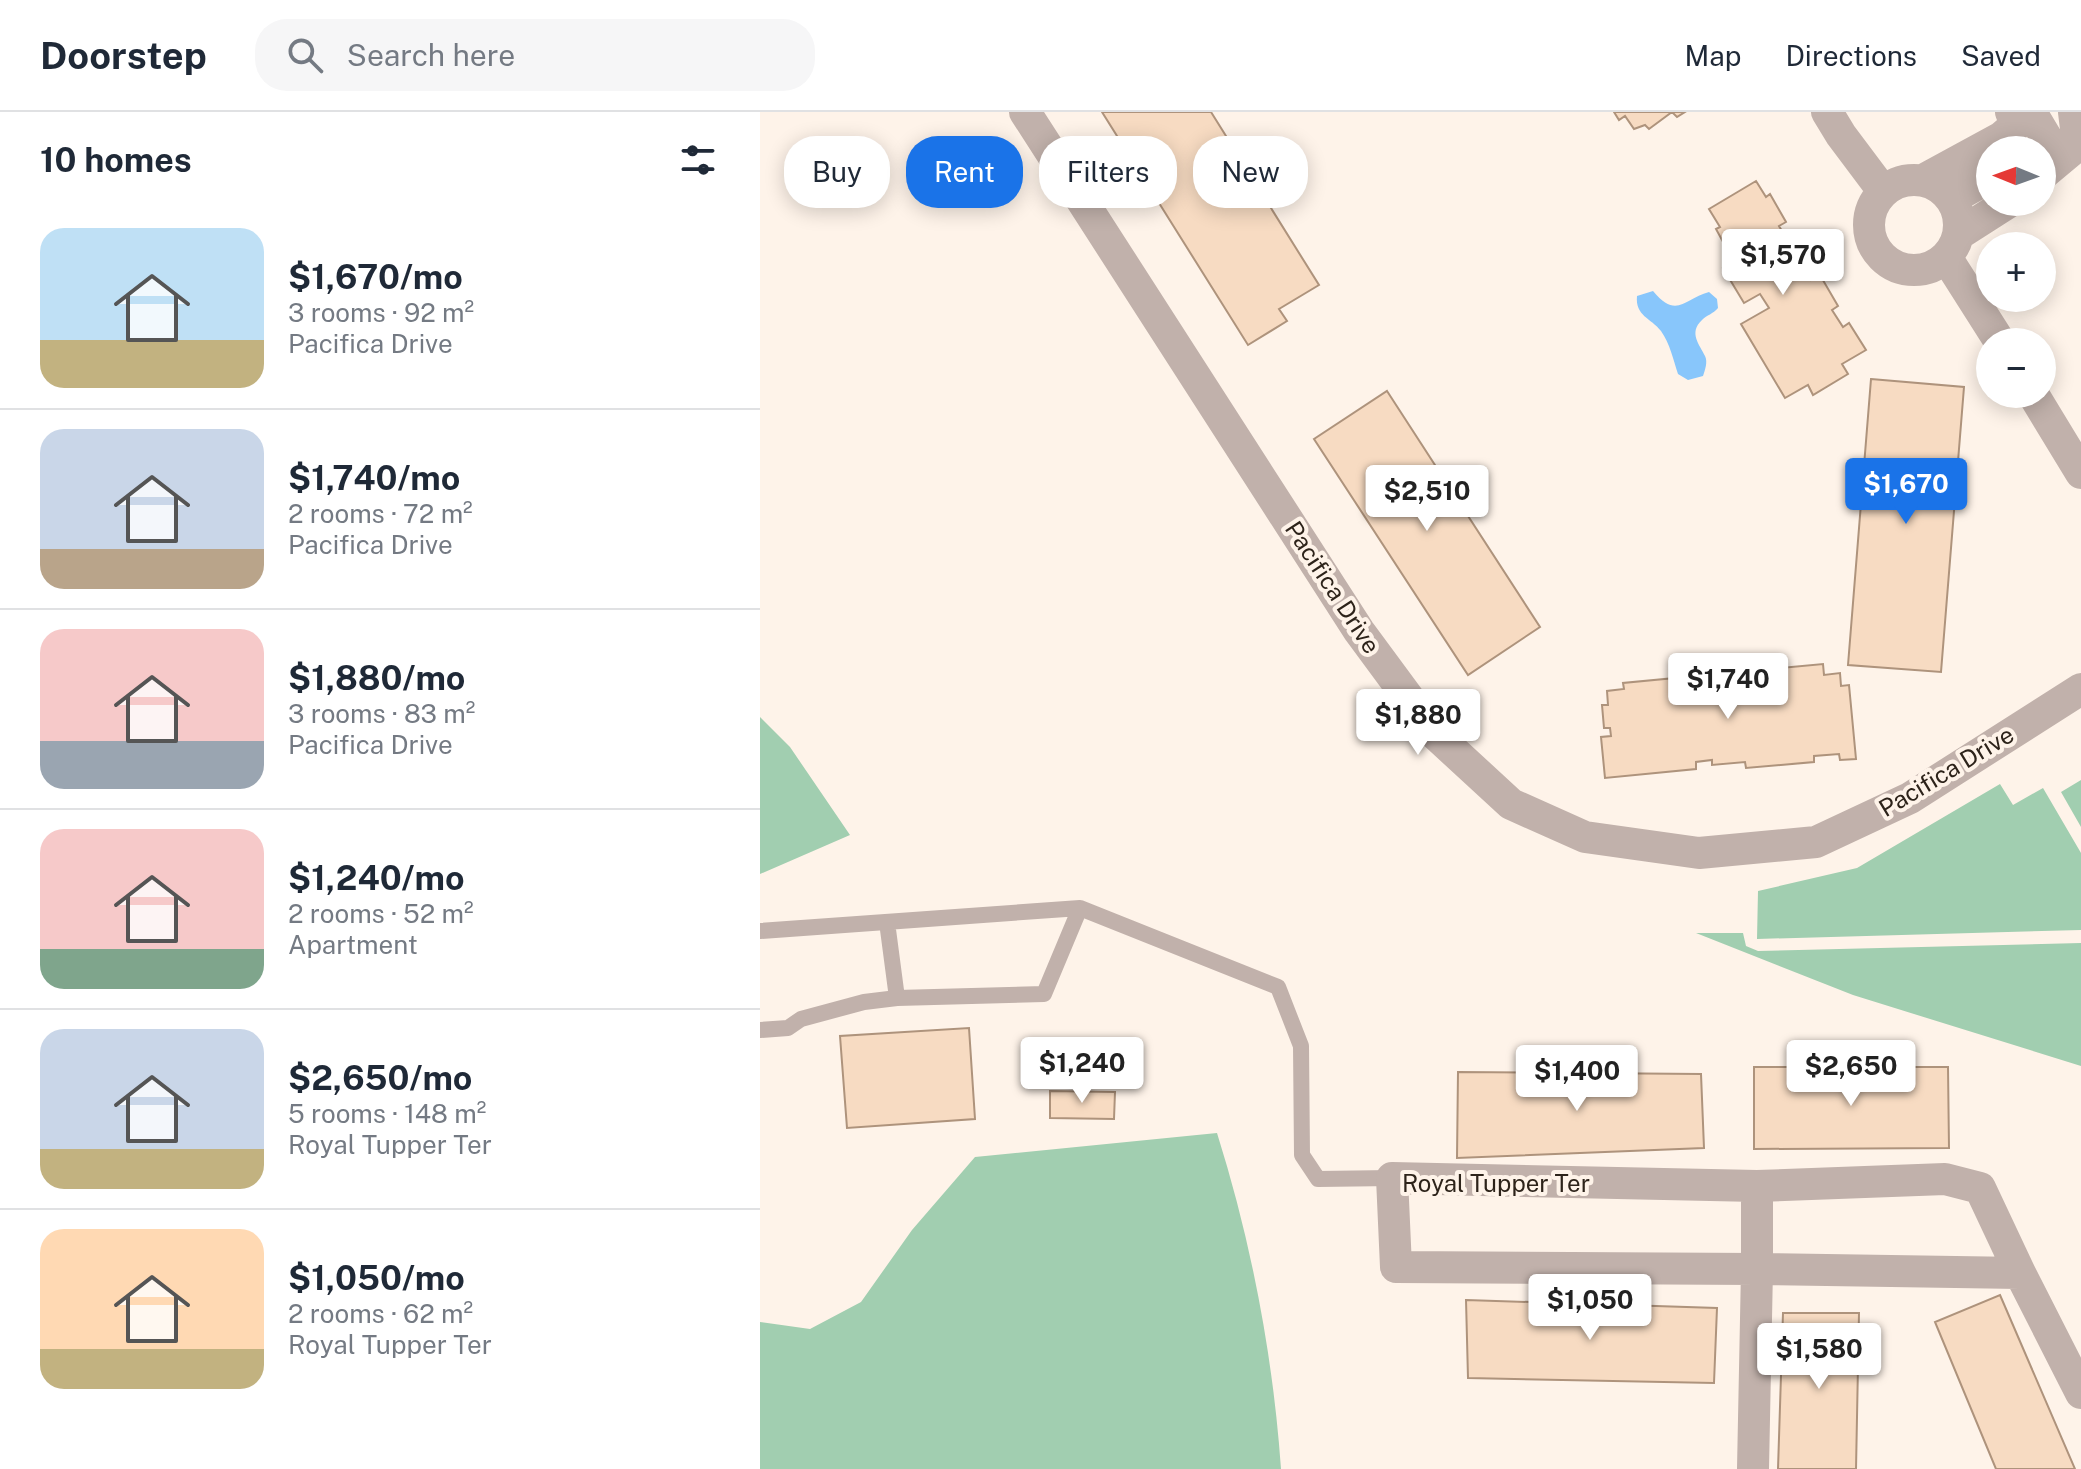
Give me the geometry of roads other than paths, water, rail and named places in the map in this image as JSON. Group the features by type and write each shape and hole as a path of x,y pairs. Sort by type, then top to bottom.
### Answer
{"street":[{"name":"Pacifica Drive","path":"1025,112 1359,631 1435,734 1511,804 1585,837 1699,853 1816,842 1910,798 2081,689"},
{"path":"1827,112 1883,191"},
{"path":"1923,180 2019,125 2065,155 2074,112"},
{"path":"1990,216 1952,245 1937,264 1922,270 1907,270 1892,265 1873,244 1869,230 1875,202 1883,191 1902,181 1923,180 1938,185 1957,209 1952,245 1993,328"},
{"path":"1951,199 1976,185"},
{"path":"2042,408 2081,473"},
{"name":"Royal Tupper Ter","path":"2020,1273 1396,1267 1392,1178 1757,1186 1945,1179 1980,1188 2081,1393"},
{"path":"1753,1469 1757,1186"}],"lane":[{"path":"760,1030 788,1028 801,1019 851,1005 897,998 1044,994 1080,908"},
{"path":"760,931 1080,908 1278,987 1301,1046 1302,1155 1318,1179 1392,1178"},
{"path":"887,922 897,998"}],"water":[{"path":"1653,291 1661,300 1675,306 1709,292 1717,299 1718,308 1702,320 1695,334 1706,358 1703,376 1688,380 1678,374 1664,336 1638,308 1637,296"}]}
